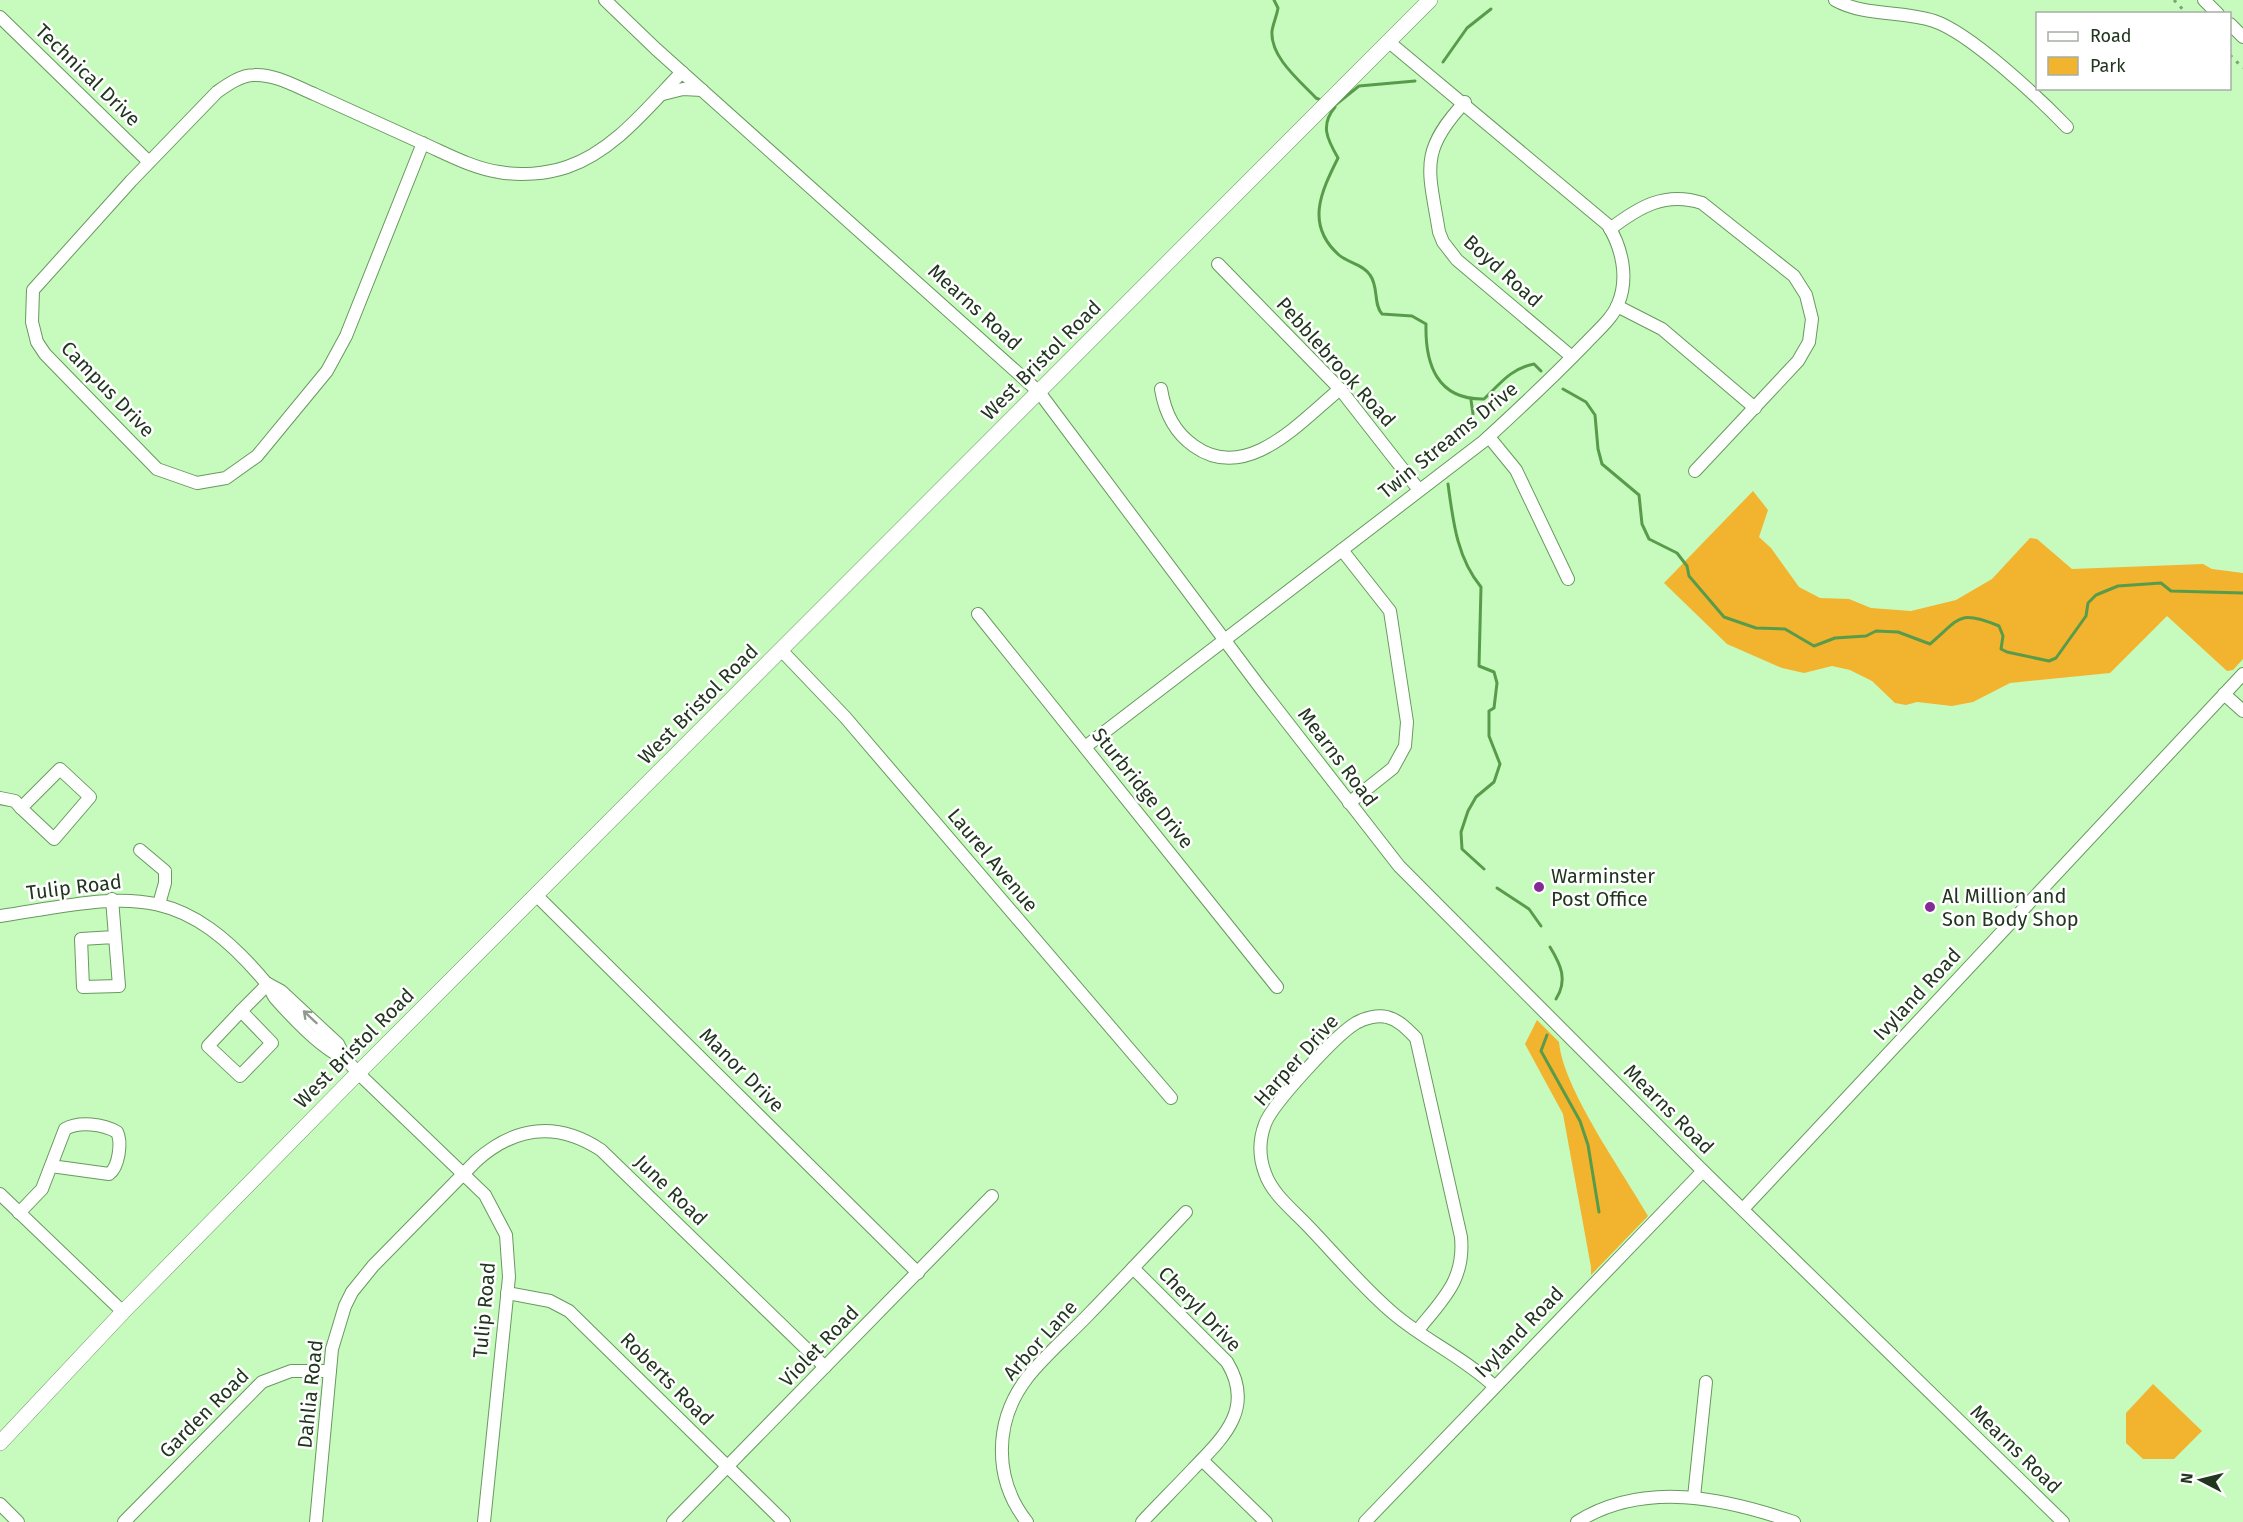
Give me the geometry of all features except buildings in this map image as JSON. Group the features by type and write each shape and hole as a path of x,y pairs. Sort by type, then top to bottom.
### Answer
{"main road":[{"name":"West Bristol Road","path":"0,1443 123,1311 358,1073 1430,0"}],"street":[{"name":"Mearns Road","path":"605,0 682,72 1039,392 1225,640 1399,866 1703,1171 2063,1522"},
{"path":"1835,0 1862,11 1924,18 1952,29 2043,103 2067,127"},
{"path":"2204,0 2216,12"},
{"name":"Technical Drive","path":"0,17 149,162"},
{"path":"2231,26 2243,37"},
{"name":"Twin Streams Drive","path":"1085,747 1489,437 1604,325 1617,306 1623,284 1623,264 1621,251 1610,229 1465,102 1389,42"},
{"name":"Campus Drive","path":"423,143 346,336 327,371 256,456 226,478 196,483 158,469 45,354 37,342 32,322 33,290 149,162 217,92 231,82 251,75 271,76 423,143 465,163 499,172 535,174 567,167 600,151 682,72"},
{"path":"659,96 683,89 702,90"},
{"name":"Boyd Road","path":"1465,102 1440,132 1429,160 1439,232 1443,242 1457,260 1572,357"},
{"path":"1610,229 1638,209 1661,199 1675,197 1695,201 1710,207 1801,285 1809,304 1812,319 1809,342 1798,361 1695,471"},
{"name":"Pebblebrook Road","path":"1218,264 1340,389 1419,490"},
{"path":"1617,306 1662,329 1755,408"},
{"path":"1161,388 1165,409 1176,430 1200,450 1226,458 1237,458 1267,447 1340,389"},
{"path":"1489,437 1516,470 1568,579"},
{"path":"1342,550 1390,612 1407,722 1404,746 1393,768 1349,803"},
{"name":"Sturbridge Drive","path":"978,614 1277,987"},
{"name":"Laurel Avenue","path":"781,651 845,717 1171,1098"},
{"name":"Ivyland Road","path":"1743,1209 2243,674"},
{"path":"2224,694 2243,711"},
{"path":"0,798 15,801 21,808 54,839 90,797 60,769 21,808"},
{"path":"140,850 165,871 165,883 159,904"},
{"name":"Manor Drive","path":"537,896 918,1273"},
{"path":"112,899 119,986 83,987 81,939 114,937"},
{"name":"Tulip Road","path":"0,916 112,899 159,904 183,912 206,926 268,984 274,997 297,1020 334,1054 345,1058 492,1204 506,1235 509,1262 484,1522"},
{"path":"241,1011 272,1043 240,1076 208,1046 241,1011 268,984"},
{"name":"Harper Drive","path":"1418,1330 1449,1292 1458,1274 1462,1255 1461,1237 1416,1038 1403,1024 1386,1017 1370,1017 1356,1023 1340,1036 1271,1111 1260,1140 1260,1156 1265,1174 1272,1189 1388,1309 1418,1330 1472,1366 1494,1386"},
{"path":"19,1213 42,1189 62,1134 72,1125 104,1127 117,1132 120,1137 115,1167 109,1173 51,1166"},
{"name":"June Road","path":"463,1173 490,1148 525,1133 550,1131 591,1143 609,1157 825,1367"},
{"name":"Ivyland Road","path":"1365,1522 1703,1171"},
{"name":"Dahlia Road","path":"316,1522 330,1371 339,1321 352,1292 373,1266 463,1173"},
{"path":"0,1194 123,1311"},
{"name":"Violet Road","path":"673,1522 992,1196"},
{"name":"Arbor Lane","path":"1027,1522 1008,1489 1002,1462 1003,1432 1011,1404 1034,1370 1186,1212"},
{"name":"Cheryl Drive","path":"1133,1268 1218,1351 1233,1372 1238,1396 1234,1418 1221,1440 1142,1522"},
{"name":"Roberts Road","path":"507,1293 550,1301 569,1311 784,1522"},
{"name":"Garden Road","path":"124,1522 262,1382 291,1371 330,1371"},
{"path":"1694,1497 1706,1382"},
{"path":"1202,1460 1266,1522"},
{"path":"1577,1522 1606,1509 1643,1498 1672,1496 1694,1497 1748,1508 1794,1522"},
{"path":"0,1504 18,1522"}],"green space":[{"path":"1753,491 1768,510 1759,537 1771,548 1799,587 1820,598 1849,599 1871,608 1911,611 1956,600 1992,579 2030,538 2037,539 2072,569 2203,564 2212,569 2243,573 2243,659 2233,670 2227,671 2167,616 2110,673 2010,683 1973,702 1952,706 1917,702 1906,705 1895,703 1872,681 1850,670 1832,666 1804,673 1782,668 1727,644 1664,583"},
{"path":"1537,1020 1559,1042 1563,1061 1582,1106 1648,1216 1591,1275 1563,1114 1525,1044"},
{"path":"2153,1384 2202,1431 2174,1459 2143,1459 2126,1443 2126,1413"}],"waterway":[{"path":"1274,0 1278,8 1272,31 1276,50 1287,68 1316,98 1323,101"},
{"path":"1443,62 1467,28 1491,9"},
{"path":"1334,106 1359,86 1415,81"},
{"path":"1335,107 1326,126 1328,138 1338,158 1322,196 1319,220 1328,244 1339,255 1363,268 1370,275 1382,314 1412,316 1426,324 1428,353 1437,377 1455,393 1468,398 1484,399 1506,378 1526,366 1534,364 1541,371"},
{"path":"1563,389 1586,402 1595,415 1598,449 1602,464 1639,495 1642,524 1649,539 1677,553 1687,566 1689,576 1724,617 1756,628 1785,629 1814,646 1835,638 1866,636 1876,631 1898,632 1930,644 1960,619 1975,618 1999,626 2003,636 2001,649 2049,661 2056,658 2086,616 2088,603 2096,595 2118,586 2161,583 2171,591 2243,593"},
{"path":"1465,435 1473,414 1471,400"},
{"path":"1448,484 1457,539 1466,564 1481,587 1479,666 1494,672 1497,683 1494,708 1489,711 1489,736 1500,764 1494,782 1476,797 1468,811 1461,832 1462,849 1484,869"},
{"path":"1497,888 1529,909 1541,926"},
{"path":"1550,947 1562,973 1562,985 1556,999"},
{"path":"1547,1035 1541,1051 1580,1121 1588,1145 1599,1212"}],"railway":[{"path":"2174,0 2185,12"},
{"path":"2231,56 2243,68"}],"place":[{"name":"Warminster Post Office","path":"1539,887"},
{"name":"Al Million and Son Body Shop","path":"1930,907"}]}
